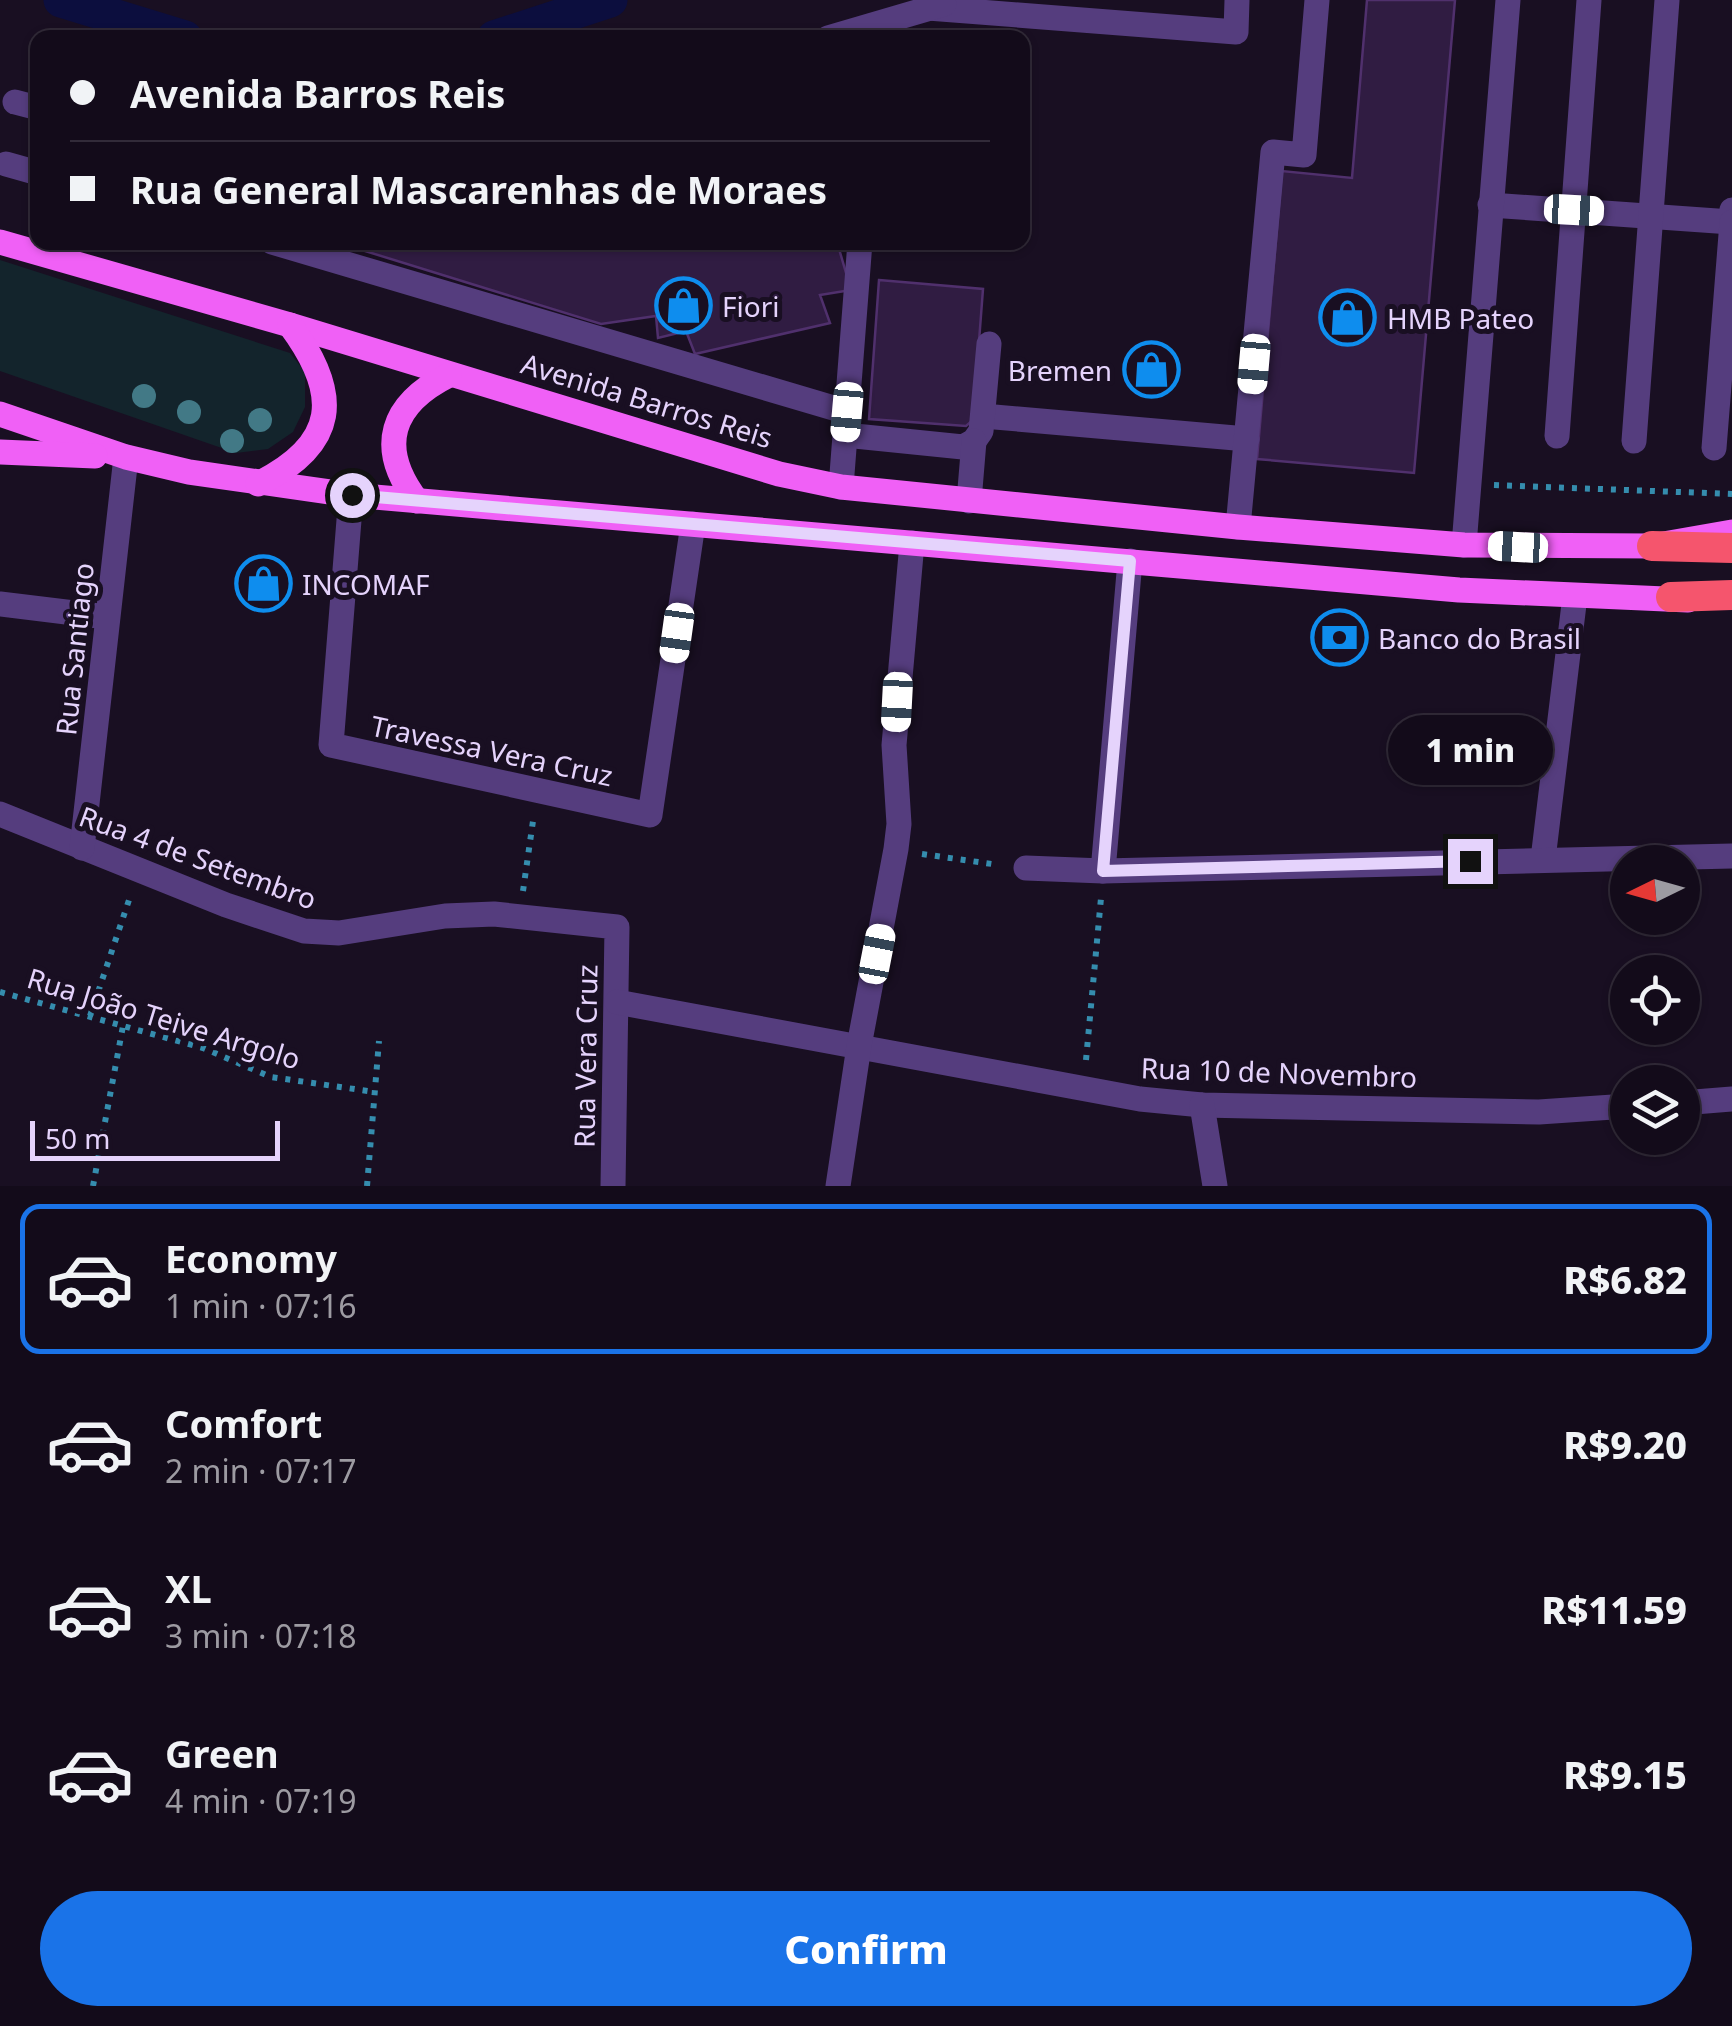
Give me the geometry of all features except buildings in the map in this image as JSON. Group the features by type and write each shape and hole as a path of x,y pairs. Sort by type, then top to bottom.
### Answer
{"highway":[{"name":"Avenida Barros Reis","path":"1652,546 1732,548"},
{"path":"1671,596 1732,595"}],"main road":[{"name":"Avenida Barros Reis","path":"0,242 290,325 778,474 841,488 1238,527 1464,544 1652,546 1732,532"},
{"path":"258,484 292,467 313,446 323,416 323,385 314,357 290,325"},
{"path":"417,500 400,480 394,454 395,425 406,404 425,387 449,375"},
{"path":"0,414 126,457 258,484 352,495 1459,590 1671,596 1732,609"},
{"path":"0,452 126,457"}],"street":[{"path":"855,30 957,0"},
{"path":"928,8 1011,8 1236,32 1238,0"},
{"path":"1238,527 1273,152 1304,154 1317,0"},
{"path":"1464,544 1508,0"},
{"path":"1557,436 1589,0"},
{"path":"1634,442 1667,0"},
{"path":"6,164 30,172"},
{"path":"1490,205 1731,222"},
{"path":"1714,448 1732,210"},
{"path":"297,250 846,424 963,447 981,431 989,344"},
{"path":"841,488 859,250"},
{"path":"983,416 1247,439"},
{"path":"969,501 974,441"},
{"name":"Rua Santiago","path":"82,848 126,457"},
{"name":"Travessa Vera Cruz","path":"352,495 331,745 650,816 692,524"},
{"path":"838,1186 899,824 894,745 912,543"},
{"path":"1103,871 1130,561"},
{"path":"1543,859 1574,596"},
{"path":"0,604 108,617"},
{"name":"Rua 4 de Setembro","path":"0,814 304,931 339,933 446,916 519,917 617,927"},
{"path":"1026,868 1103,871 1732,856"},
{"name":"Rua Vera Cruz","path":"613,1186 617,927"},
{"name":"Rua 10 de Novembro","path":"617,1002 756,1025 1084,1091 1202,1105 1539,1112 1610,1107"},
{"path":"1700,1102 1732,1100"},
{"path":"1202,1105 1215,1186"}],"path":[{"path":"1510,485 1732,494"},
{"path":"519,917 537,790"},
{"path":"896,849 1026,868"},
{"path":"90,1016 138,870"},
{"path":"1084,1091 1103,871"},
{"name":"Rua João Teive Argolo","path":"0,992 203,1048 271,1077 375,1092"},
{"path":"93,1186 123,1026"},
{"path":"368,1186 379,1040"}],"shaded area":[{"path":"0,260 290,353 305,372 305,407 293,432 268,449 236,453 0,371"}],"waterway":[{"path":"61,0 159,30"},
{"path":"518,30 610,0"}],"place":[{"name":"Fiori","path":"683,306"},
{"name":"HMB Pateo","path":"1348,318"},
{"name":"Bremen","path":"1151,370"},
{"name":"INCOMAF","path":"263,584"},
{"name":"Banco do Brasil","path":"1339,638"}],"route":[{"path":"352,495 1130,561 1103,871 1470,861"}]}
